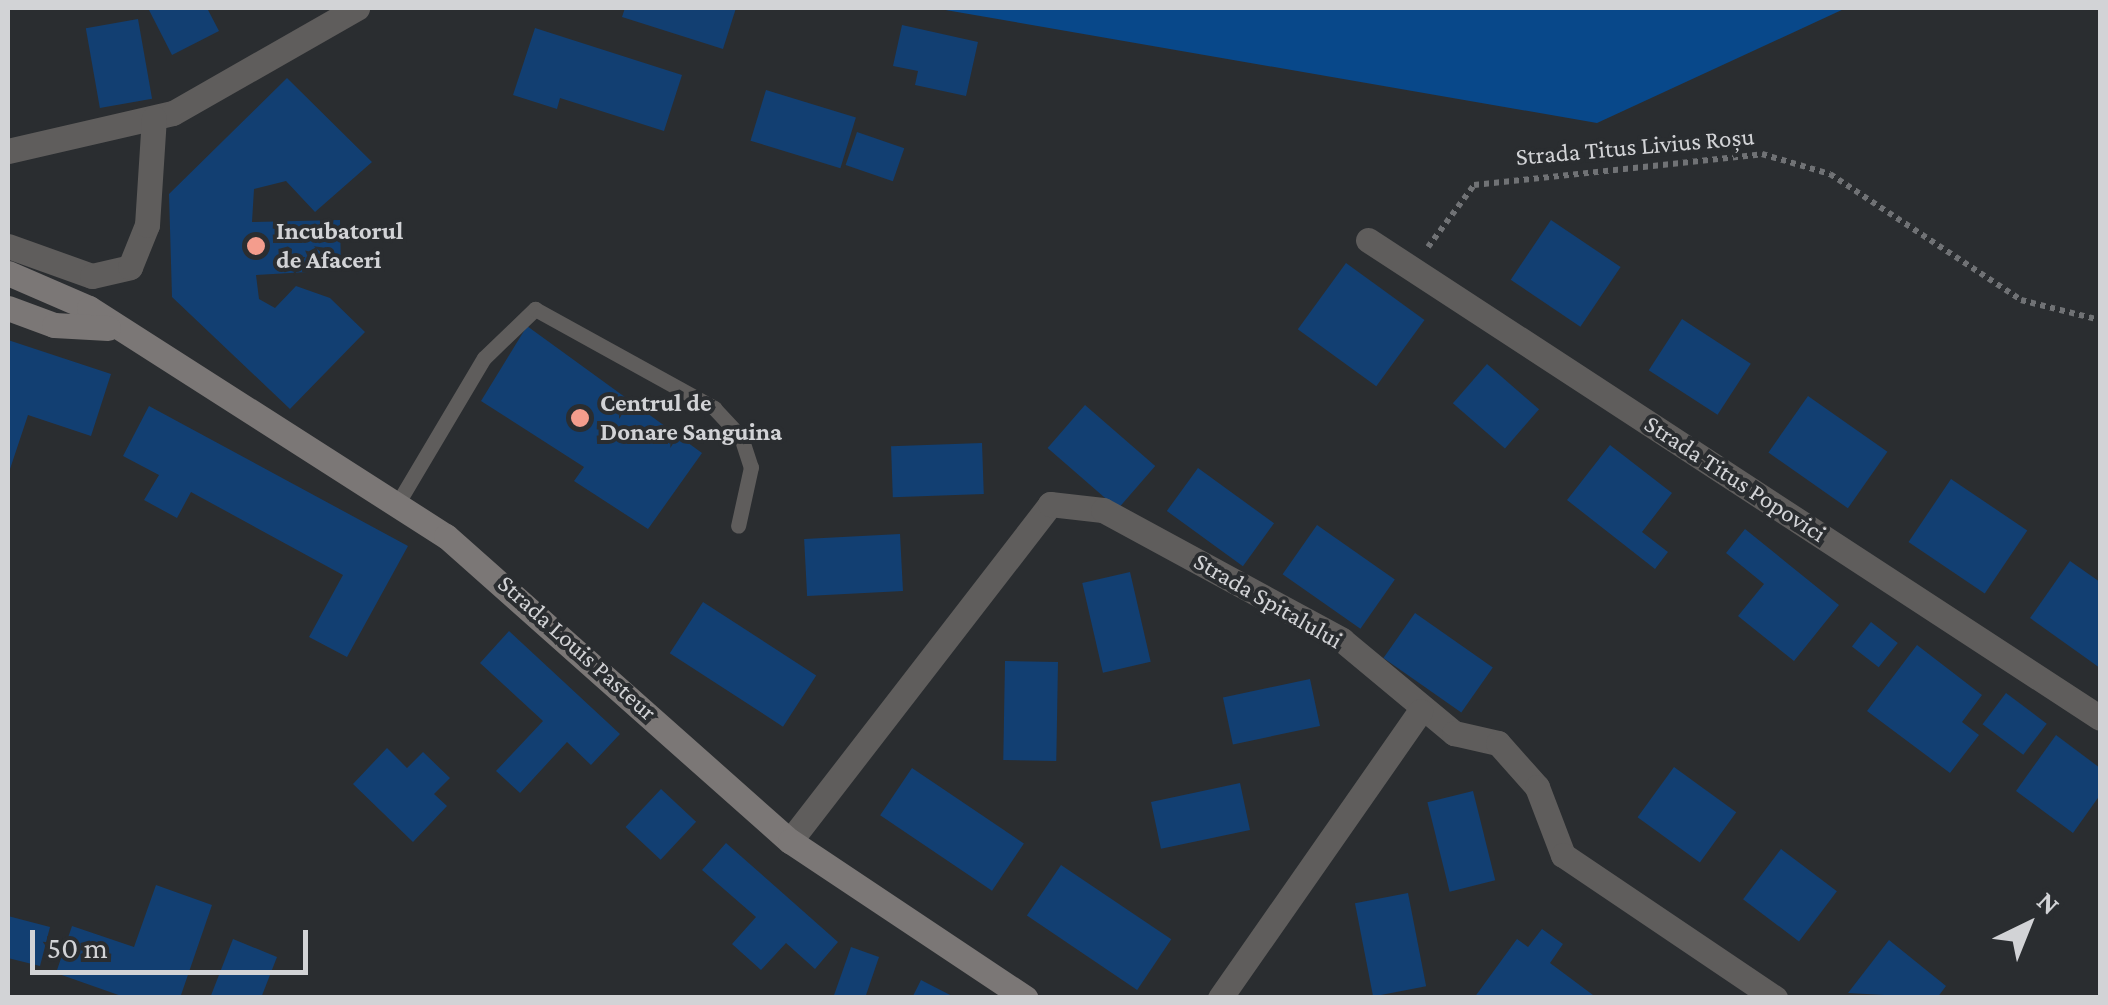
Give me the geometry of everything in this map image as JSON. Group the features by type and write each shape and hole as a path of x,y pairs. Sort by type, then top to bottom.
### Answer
{"main road":[{"name":"Strada Louis Pasteur","path":"8,273 88,308 108,328 396,506 518,593 790,841 1026,998"},
{"name":"Strada Louis Pasteur","path":"8,308 54,324 108,328"}],"street":[{"path":"8,152 154,118 357,8"},
{"path":"8,246 92,276 130,267 147,225 154,118"},
{"name":"Strada Titus Popovici","path":"1368,240 2100,718"},
{"name":"Strada Spitalului","path":"790,841 1050,504 1103,510 1342,640 1420,712 1498,744 1537,787 1562,856 1775,998"},
{"path":"1220,998 1420,712"}],"lane":[{"path":"396,506 484,358 535,310 714,408 741,437 751,467 738,526"}],"path":[{"name":"Strada Titus Livius Roșu","path":"1412,268 1474,185 1762,154 1830,174 2021,300 2100,320"}],"shaded area":[{"path":"934,8 1846,8 1597,123"}],"building":[{"path":"207,8 219,31 172,55 149,10"},
{"path":"625,8 736,8 723,49 622,17"},
{"path":"138,19 152,99 100,108 86,28"},
{"path":"902,25 978,42 966,96 915,85 918,71 893,66"},
{"path":"535,28 682,75 664,131 560,98 557,109 513,95"},
{"name":"Incubatorul de Afaceri","path":"287,78 372,162 315,212 286,181 254,189 252,222 340,220 341,270 256,275 259,299 275,308 296,286 330,298 365,332 290,409 172,297 169,194"},
{"path":"766,90 856,117 840,168 751,141"},
{"path":"857,132 904,148 893,181 846,165"},
{"path":"1551,220 1621,267 1580,327 1511,280"},
{"path":"1346,263 1424,320 1376,386 1298,329"},
{"path":"1682,319 1751,364 1718,415 1649,370"},
{"name":"Centrul de Donare Sanguina","path":"527,326 702,453 648,529 574,481 584,467 481,401"},
{"path":"8,340 111,374 91,436 28,415 8,475"},
{"path":"1487,364 1539,409 1505,449 1453,403"},
{"path":"1808,396 1887,452 1848,508 1768,453"},
{"path":"1085,405 1155,466 1118,509 1048,448"},
{"path":"149,406 408,546 347,657 309,637 343,575 191,492 177,518 144,500 159,475 123,456"},
{"path":"982,443 984,494 893,497 891,446"},
{"path":"1610,445 1672,493 1642,532 1668,552 1655,569 1567,500"},
{"path":"1198,468 1274,523 1243,566 1167,511"},
{"path":"1951,479 2027,530 1985,593 1909,542"},
{"path":"1317,525 1395,579 1360,629 1283,574"},
{"path":"1745,529 1839,605 1794,661 1738,616 1764,584 1726,553"},
{"path":"900,534 903,591 807,596 804,539"},
{"path":"2070,561 2100,582 2100,668 2030,618"},
{"path":"1130,572 1151,662 1103,673 1082,583"},
{"path":"703,602 816,676 783,727 670,653"},
{"path":"1415,613 1493,667 1461,713 1383,658"},
{"path":"1871,622 1898,643 1879,667 1852,646"},
{"path":"509,631 620,734 591,765 567,742 520,793 496,771 543,721 480,663"},
{"path":"1917,645 1982,695 1962,722 1979,735 1950,773 1867,711"},
{"path":"1005,661 1058,662 1056,761 1003,760"},
{"path":"1310,679 1320,726 1233,744 1223,698"},
{"path":"2006,693 2047,724 2023,755 1983,724"},
{"path":"2056,735 2100,768 2100,795 2073,833 2016,791"},
{"path":"387,748 407,768 423,752 450,778 434,794 447,806 413,842 353,784"},
{"path":"1674,767 1736,812 1700,862 1638,817"},
{"path":"912,768 1024,843 992,891 880,815"},
{"path":"1240,783 1250,830 1161,849 1151,802"},
{"path":"661,789 696,822 661,860 626,827"},
{"path":"1473,791 1495,880 1450,892 1427,802"},
{"path":"726,843 838,942 815,969 786,943 761,970 732,944 756,917 702,870"},
{"path":"1781,849 1837,891 1799,941 1743,899"},
{"path":"1061,865 1171,939 1137,990 1027,916"},
{"path":"156,885 212,905 180,998 127,998 56,973 72,926 134,947"},
{"path":"1408,893 1426,986 1373,997 1355,903"},
{"path":"8,916 50,927 40,966 8,958"},
{"path":"1542,929 1563,944 1550,963 1597,998 1474,998 1517,939 1528,947"},
{"path":"233,939 277,957 261,998 210,998"},
{"path":"1889,940 1946,986 1937,998 1848,993"},
{"path":"851,947 879,957 865,998 833,998"},
{"path":"921,980 956,998 912,998"}],"place":[{"name":"Incubatorul de Afaceri","path":"256,246"},
{"name":"Centrul de Donare Sanguina","path":"580,418"}]}
